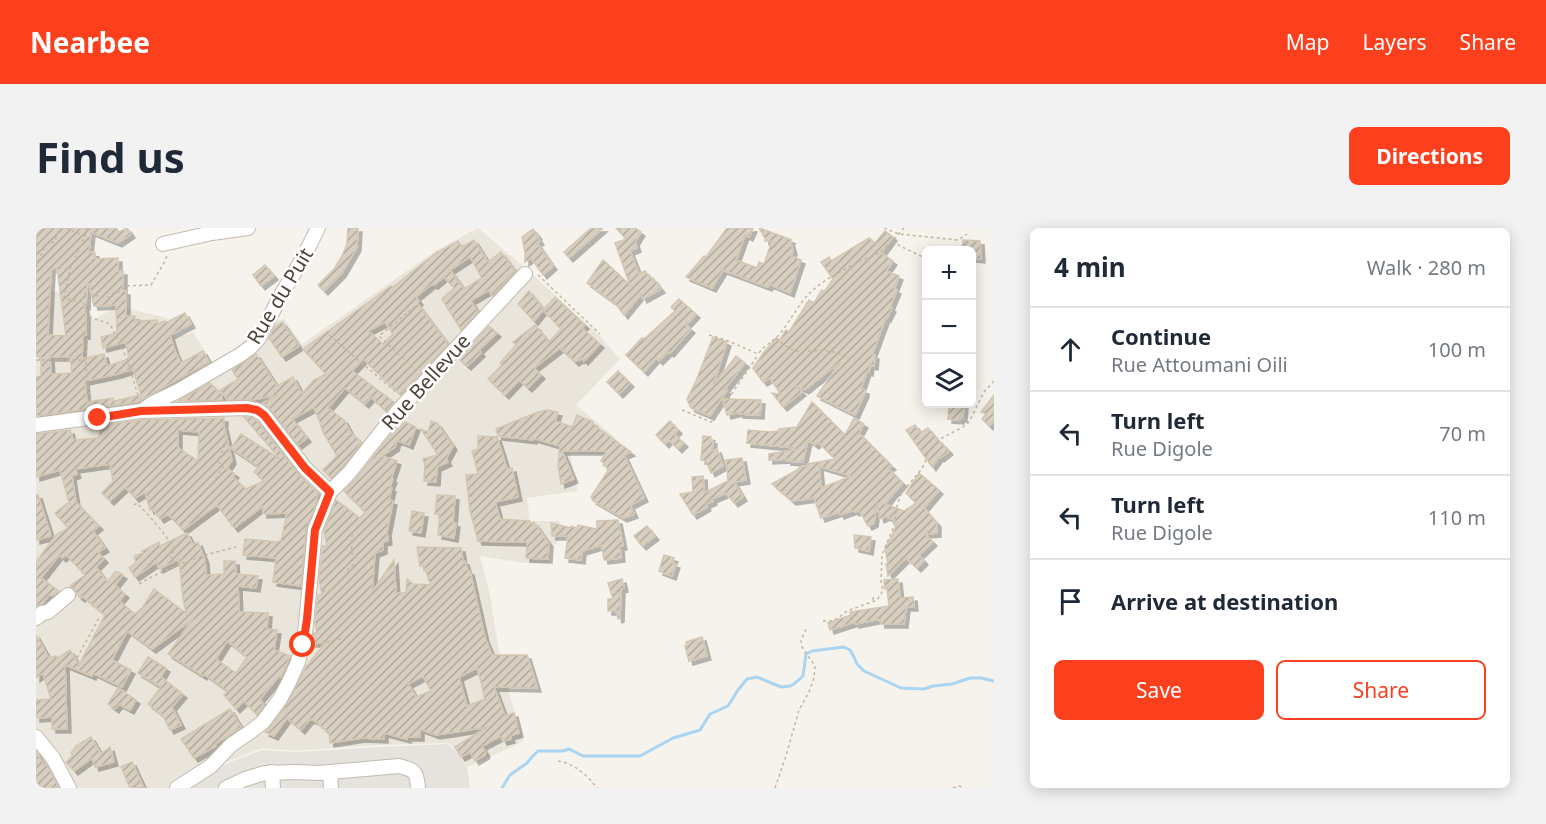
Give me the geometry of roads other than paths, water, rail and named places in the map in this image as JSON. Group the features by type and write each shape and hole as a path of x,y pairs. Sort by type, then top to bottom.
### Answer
{"street":[{"path":"167,244 212,233 248,228"},
{"name":"Rue du Puit","path":"141,411 252,346 259,338 318,228"},
{"name":"Rue Bellevue","path":"330,492 349,473 408,400 525,274"},
{"path":"36,425 141,411 247,408 257,410 264,415 305,468 330,492 315,530 305,634 298,662 289,682 263,722 231,745 210,766 177,788"},
{"path":"36,618 48,612 69,595"},
{"path":"36,737 53,758 69,788"},
{"path":"226,788 265,772 330,772 399,766 412,769 417,777 418,788"},
{"path":"273,772 273,788"},
{"path":"330,772 331,788"}],"waterway":[{"path":"502,788 510,775 527,763 538,751 569,749 583,756 640,756 673,738 700,730 710,714 728,706 747,679 757,677 781,687 794,684 803,676 806,654 812,651 844,647 850,650 857,664 864,671 901,688 924,689 970,678 994,681"}]}
